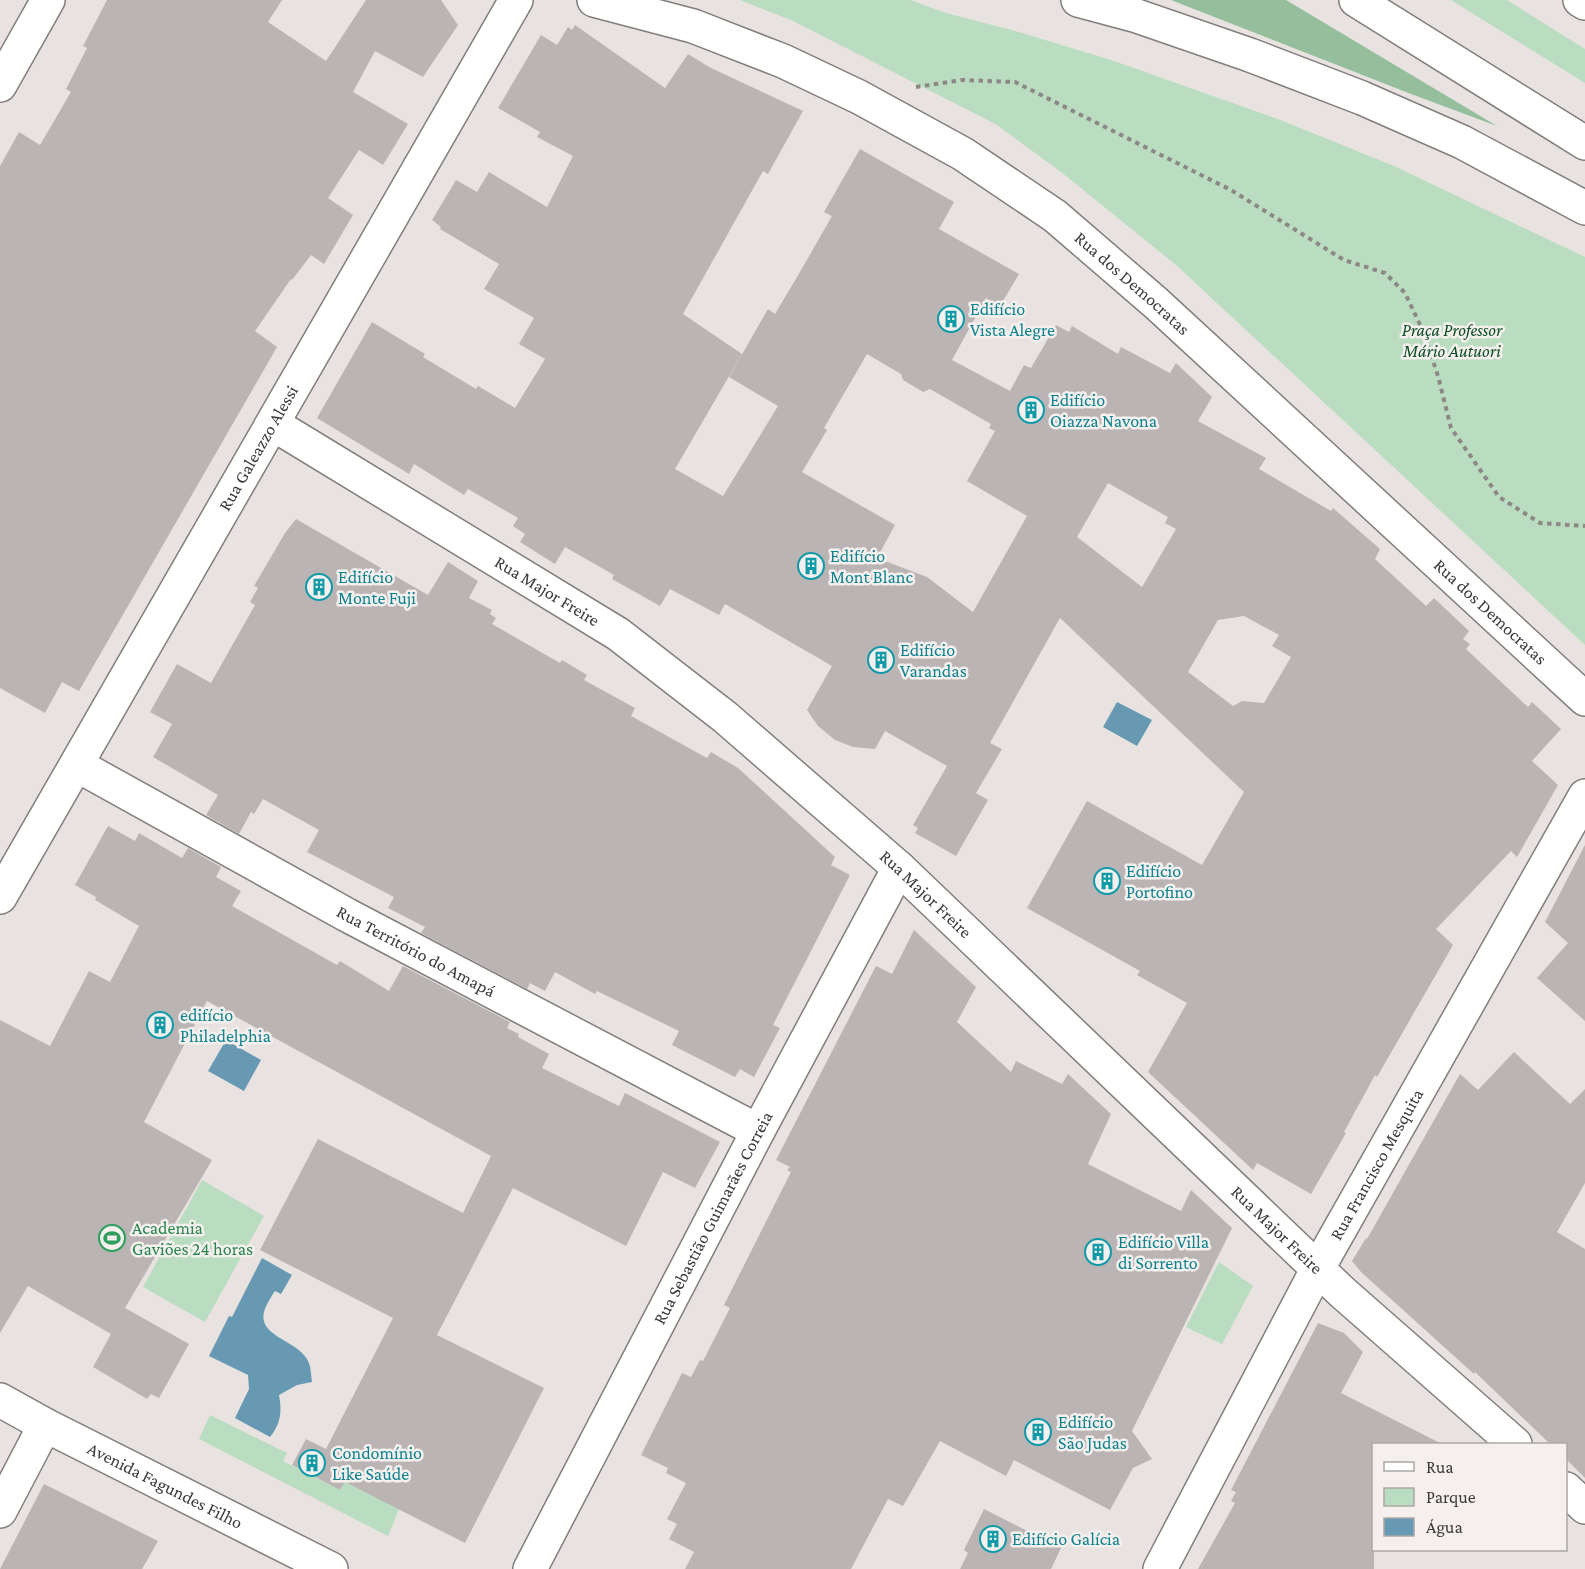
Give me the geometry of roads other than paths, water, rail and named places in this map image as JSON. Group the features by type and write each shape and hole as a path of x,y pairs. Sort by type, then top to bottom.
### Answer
{"main road":[{"path":"0,85 48,0"},
{"name":"Rua Galeazzo Alessi","path":"0,897 516,0"},
{"name":"Rua dos Democratas","path":"594,0 693,26 783,61 859,97 963,154 1056,216 1156,303 1585,699"},
{"path":"1078,0 1134,15 1250,55 1362,98 1462,142 1585,208"},
{"path":"1356,0 1585,143"},
{"path":"1580,0 1585,3"},
{"name":"Rua Major Freire","path":"273,424 618,634 725,717 900,868 1318,1268 1514,1443"},
{"name":"Rua Território do Amapá","path":"77,765 347,915 758,1131"},
{"name":"Rua Francisco Mesquita","path":"1160,1569 1318,1268 1585,796"},
{"name":"Rua Sebastião Guimarães Correia","path":"530,1569 758,1131 900,868"},
{"name":"Avenida Fagundes Filho","path":"0,1400 45,1425 331,1569"},
{"path":"0,1511 45,1425"},
{"path":"1567,1490 1585,1507"}],"water":[{"path":"1117,702 1152,720 1137,746 1103,727"},
{"path":"226,1040 261,1060 244,1091 208,1071"},
{"path":"262,1258 292,1275 281,1294 275,1291 265,1309 264,1320 272,1332 295,1347 307,1359 312,1382 297,1385 279,1395 280,1417 270,1437 235,1418 249,1389 248,1375 209,1356"}],"place":[{"name":"Edifício Vista Alegre","path":"951,319"},
{"name":"Edifício Oiazza Navona","path":"1031,410"},
{"name":"Edifício Mont Blanc","path":"811,566"},
{"name":"Edifício Monte Fuji","path":"319,587"},
{"name":"Edifício Varandas","path":"881,660"},
{"name":"Edifício Portofino","path":"1107,881"},
{"name":"edifício Philadelphia","path":"160,1025"},
{"name":"Academia Gaviões 24 horas","path":"112,1238"},
{"name":"Edifício Villa di Sorrento","path":"1098,1252"},
{"name":"Edifício São Judas","path":"1038,1432"},
{"name":"Condomínio Like Saúde","path":"312,1463"},
{"name":"Edifício Galícia","path":"993,1539"}],"park label":[{"name":"Praça Professor Mário Autuori","path":"1452,340"}]}
